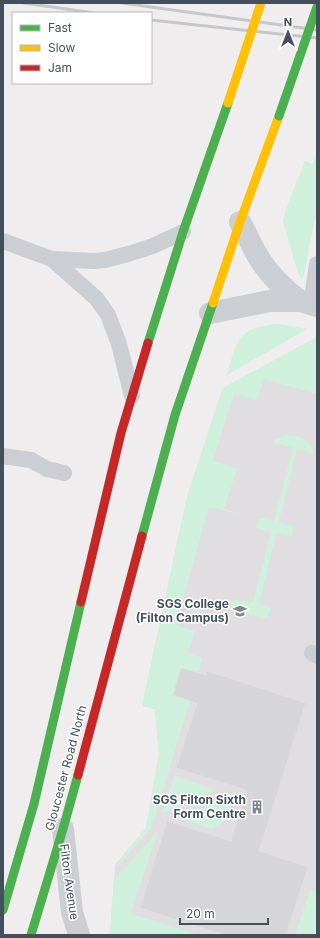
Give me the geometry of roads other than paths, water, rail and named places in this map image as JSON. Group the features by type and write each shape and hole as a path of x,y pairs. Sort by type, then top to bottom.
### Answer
{"main road":[{"path":"3,910 38,789 115,453 158,308 261,3"},
{"name":"Gloucester Road North","path":"31,935 62,829 175,415 240,222 280,116 317,7"}],"street":[{"path":"240,222 258,257 267,270 284,288 309,304"},
{"path":"210,312 270,301 309,304"},
{"name":"Filton Avenue","path":"62,829 72,912 79,935"}],"lane":[{"path":"3,241 52,259 94,261 105,260 133,253 183,232"},
{"path":"52,259 97,299 108,316 119,344 132,396"},
{"path":"309,304 317,264"},
{"path":"3,456 31,460 47,469 64,473"},
{"path":"3,872 17,865"}],"railway":[{"path":"24,3 87,12"},
{"path":"122,3 317,30"},
{"path":"152,20 317,38"}],"place":[{"name":"SGS College (Filton Campus)","path":"240,611"},
{"name":"SGS Filton Sixth Form Centre","path":"257,807"}]}
